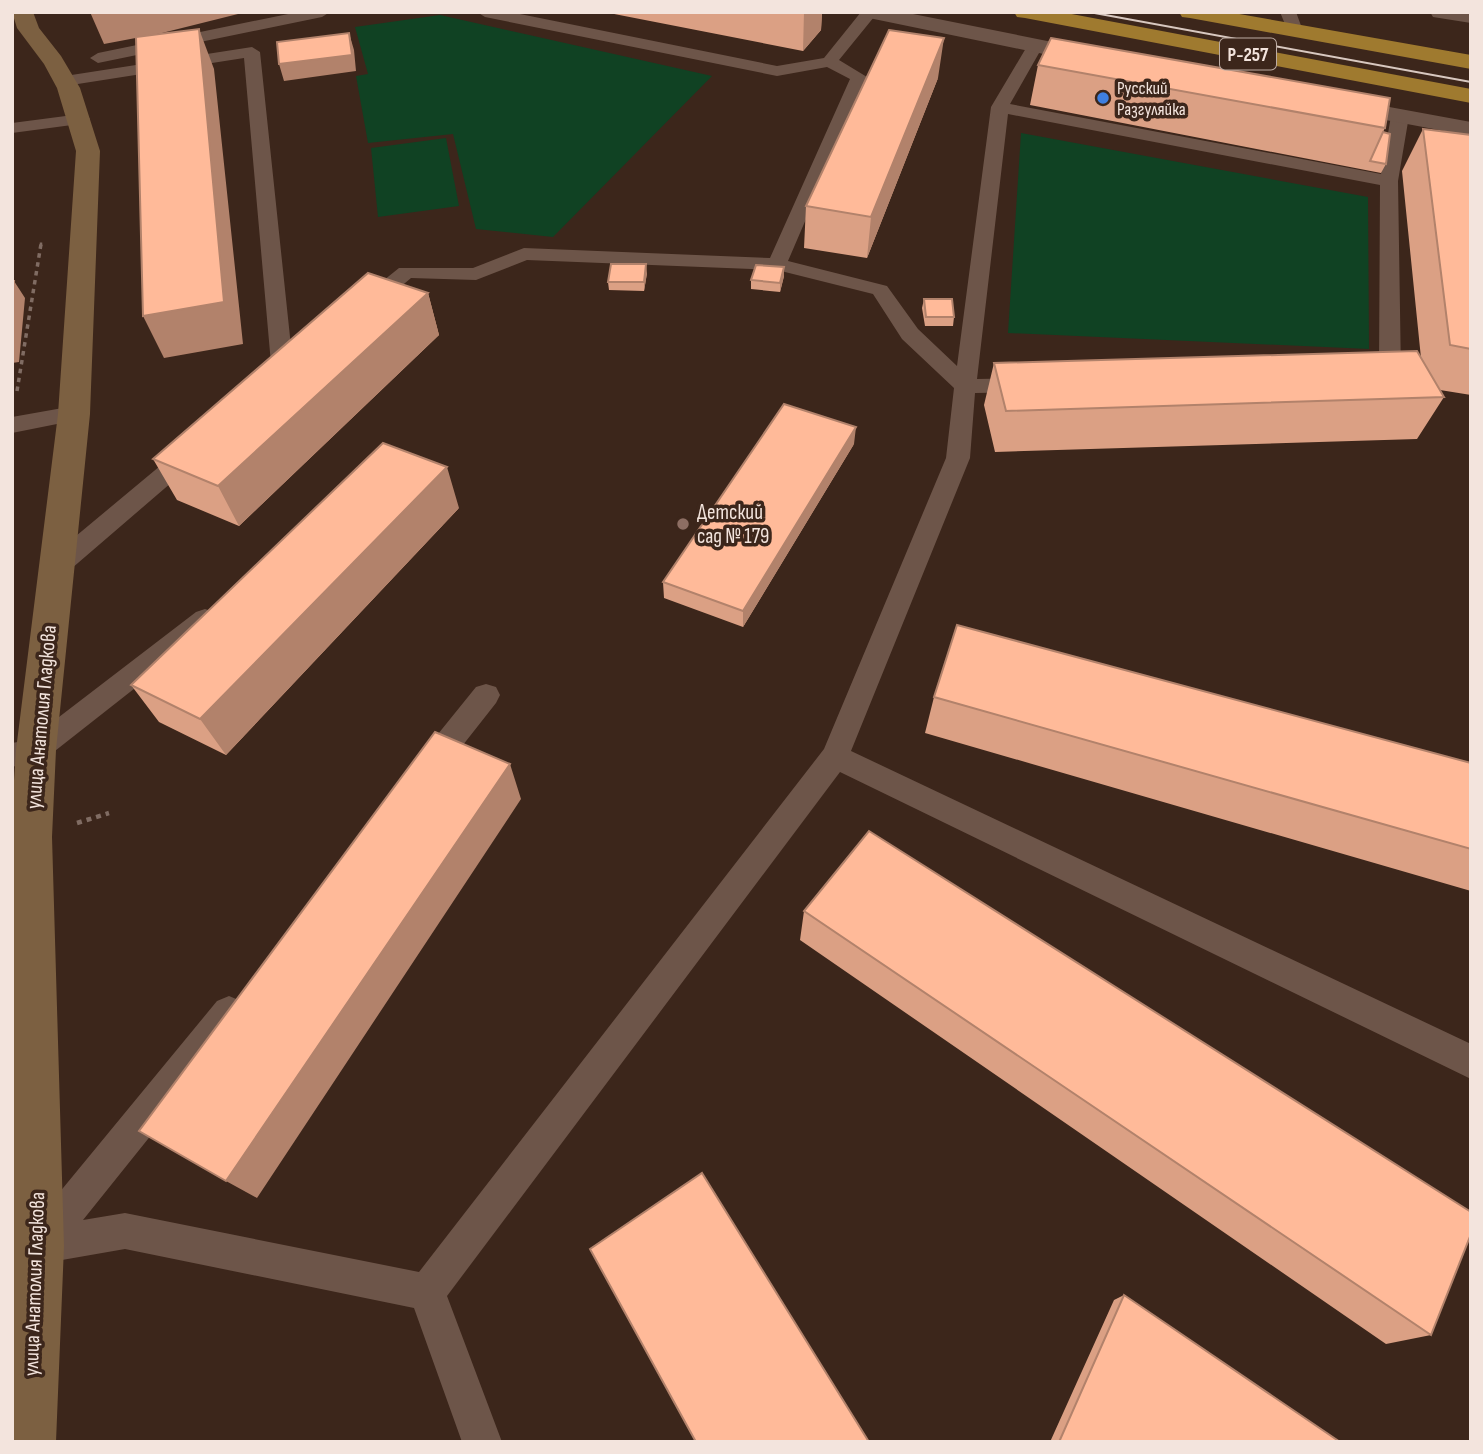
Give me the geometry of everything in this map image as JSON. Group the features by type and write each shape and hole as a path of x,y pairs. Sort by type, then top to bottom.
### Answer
{"highway":[{"name":"Р-257","path":"1025,12 1471,96"},
{"name":"Р-257","path":"1194,13 1291,22 1471,62"}],"main road":[{"name":"улица Анатолия Гладкова","path":"22,12 26,29 69,68 88,151 74,414 55,568 24,752 31,837 25,1195 39,1246 28,1442"}],"street":[{"path":"1441,12 1471,17"},
{"path":"868,13 1116,62"},
{"path":"1319,101 1471,130"}],"lane":[{"path":"69,68 322,12"},
{"path":"485,12 777,71 829,62 859,78 776,264"},
{"path":"829,62 868,13"},
{"path":"427,1292 835,757 958,458 1000,107 1035,46"},
{"path":"69,68 252,52 284,375"},
{"path":"1000,107 1389,181"},
{"path":"1349,376 1390,374 1389,181 1400,116"},
{"path":"12,128 81,119"},
{"path":"345,323 406,272 476,274 524,254 776,264 880,290 910,334 965,386 1047,384"},
{"path":"263,392 304,358"},
{"path":"12,425 74,414"},
{"path":"55,568 211,436"},
{"path":"24,752 221,606"},
{"path":"407,792 486,695"},
{"path":"835,757 1471,1062"},
{"path":"39,1246 250,987"},
{"path":"39,1246 125,1231 427,1292"},
{"path":"427,1292 482,1442"}],"path":[{"path":"17,393 38,274 42,233"}],"green space":[{"path":"440,15 712,76 553,237 476,229 453,134 368,143 356,76 368,74 355,27"},
{"path":"1021,133 1368,197 1369,349 1008,333"},
{"path":"446,138 459,206 378,217 371,148"}],"building":[{"path":"199,29 224,302 143,316 136,37"},
{"path":"889,30 944,38 871,217 806,206"},
{"path":"349,33 352,55 279,64 277,42"},
{"path":"1051,38 1390,98 1385,128 1038,65"},
{"path":"1423,129 1471,135 1471,349 1450,345"},
{"path":"1383,132 1390,134 1386,164 1370,161"},
{"path":"611,264 646,264 644,282 608,282"},
{"path":"756,265 784,267 780,283 751,280"},
{"path":"368,273 428,293 218,486 153,459"},
{"path":"924,299 952,299 954,317 926,317"},
{"path":"1417,351 1444,397 1006,411 994,363"},
{"path":"784,404 856,427 743,611 663,582"},
{"path":"383,443 447,467 200,719 131,685"},
{"path":"957,625 1471,763 1471,849 934,697"},
{"path":"435,732 510,764 226,1181 139,1131"},
{"path":"869,831 1471,1212 1471,1234 1431,1335 804,911"},
{"path":"702,1173 869,1442 696,1442 590,1249"},
{"path":"1124,1295 1340,1442 1059,1442"}],"tram line":[{"path":"1089,12 1471,82"}],"place":[{"name":"Русский Разгуляйка","path":"1103,98"},
{"name":"Детский сад № 179","path":"683,524"}]}
